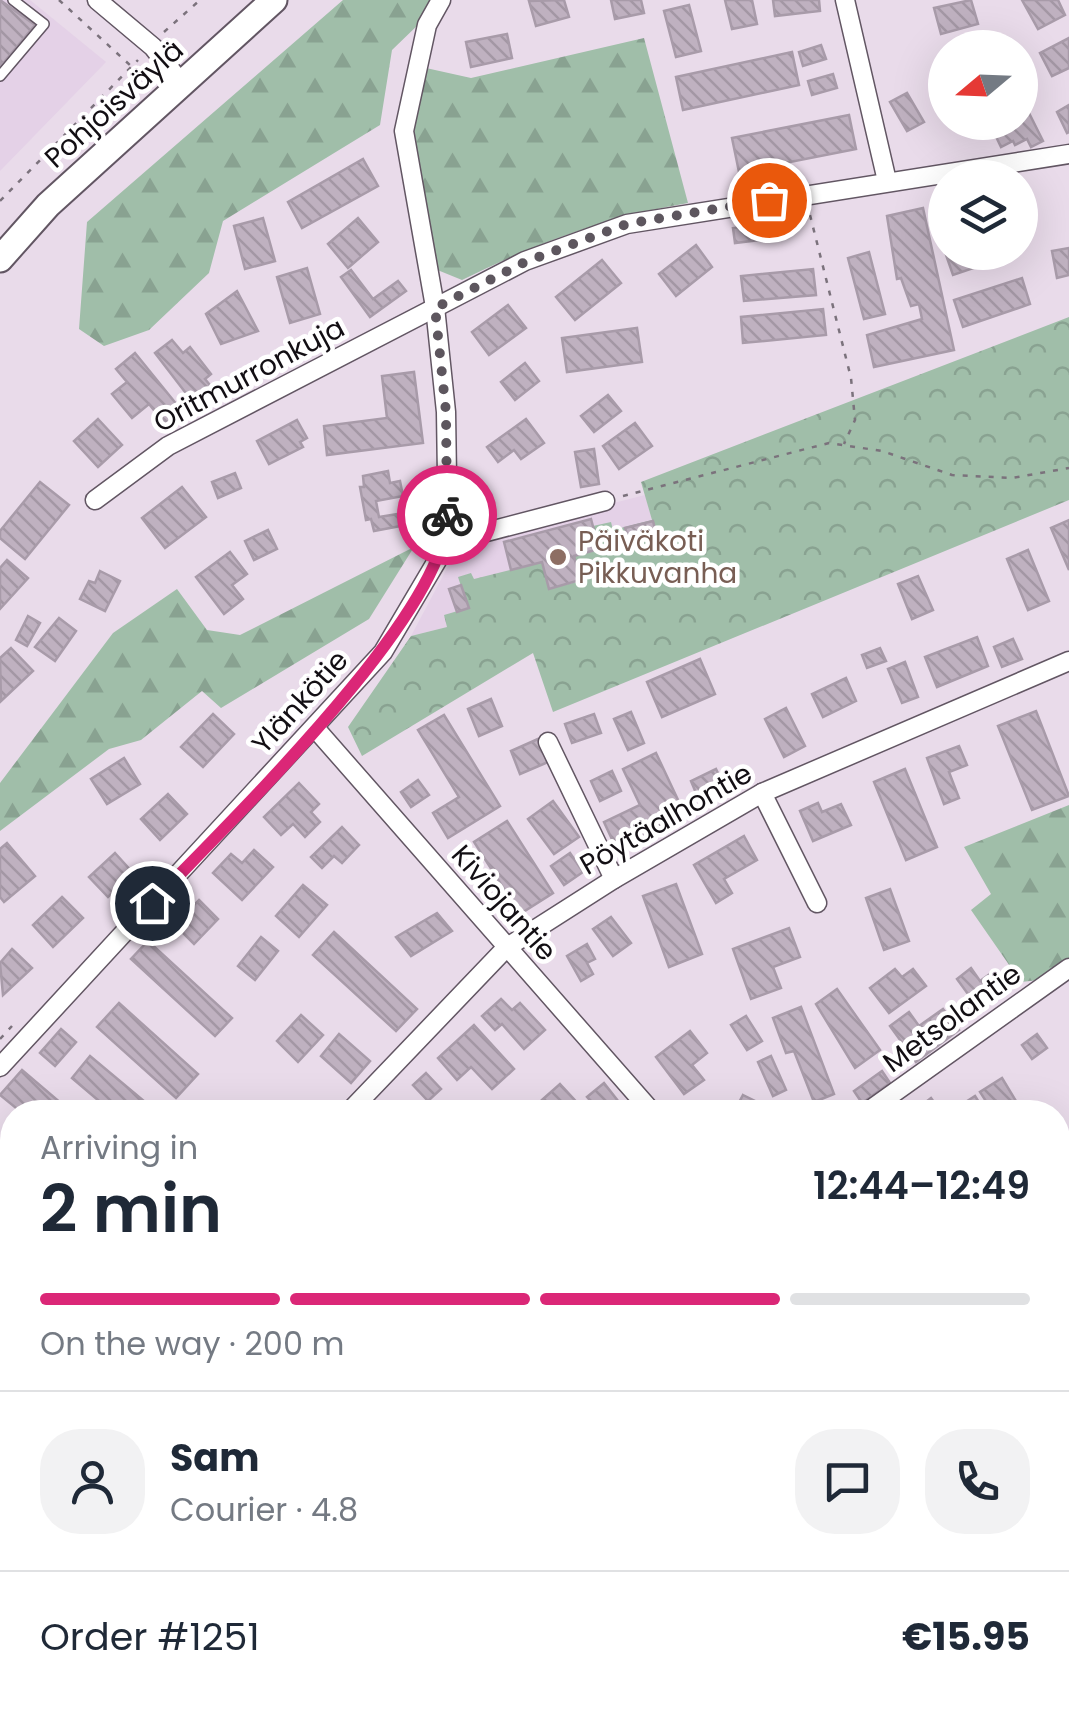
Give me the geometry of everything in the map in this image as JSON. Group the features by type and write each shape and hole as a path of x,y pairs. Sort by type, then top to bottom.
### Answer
{"main road":[{"name":"Pohjoisväylä","path":"0,258 48,205 274,0"}],"street":[{"path":"97,0 153,47 181,83"},
{"path":"441,0 427,25 404,131 435,308 446,412 448,542 605,501"},
{"path":"846,0 887,181"},
{"name":"Oritmurronkuja","path":"95,500 168,446 525,262 627,224 1069,154"},
{"name":"Ylänkötie","path":"0,1067 384,652 448,542"},
{"name":"Pöytäalhontie","path":"361,1100 506,948 614,879 762,793 1069,662"},
{"name":"Kiviojantie","path":"315,728 641,1100"},
{"path":"548,742 614,879"},
{"path":"762,793 817,902"},
{"name":"Metsolantie","path":"884,1100 1069,968"}],"lane":[{"path":"0,76 44,24 13,0"}],"path":[{"path":"59,0 132,66"},
{"path":"0,201 200,0"},
{"path":"805,194 851,378 854,420 843,446"},
{"path":"605,501 829,444 882,451 952,475 1012,478 1069,468"},
{"path":"0,1039 14,1025"}],"shaded area":[{"path":"0,0 30,0 106,62 0,171"},
{"name":"Päiväkoti Pikkuvanha","path":"645,495 667,573 411,636 461,542"}],"green space":[{"path":"343,0 433,0 421,22 392,50 380,125 223,221 209,273 149,330 104,346 79,329 87,222"},
{"path":"644,38 688,203 629,215 572,233 462,280 435,269 409,132 426,68 471,78"},
{"path":"1069,317 1069,500 553,712 533,653 362,756 348,727 411,636 447,627 444,615 468,608 458,577 471,573 474,579 542,562 549,589 580,581 574,556 593,526 611,522 613,530 652,520 641,482"},
{"path":"414,547 369,619 221,708 202,691 141,740 109,749 0,831 0,783 113,633 177,589 207,630 240,635"},
{"path":"1069,805 1069,959 1039,980 1021,982 971,910 991,894 964,847"}],"building":[{"path":"0,0 35,25 0,67"},
{"path":"564,0 569,17 536,26 529,1"},
{"path":"611,0 641,0 644,13 615,19"},
{"path":"725,0 752,0 757,24 732,29"},
{"path":"773,0 819,0 820,11 775,16"},
{"path":"971,0 978,24 940,30 934,8"},
{"path":"1022,0 1058,0 1065,15 1038,29"},
{"path":"689,5 701,51 676,57 664,11"},
{"path":"507,34 512,58 471,67 466,42"},
{"path":"1069,38 1069,68 1052,76 1040,53"},
{"path":"821,45 826,59 803,66 799,52"},
{"path":"792,52 799,85 683,110 676,77"},
{"path":"833,74 837,88 812,95 808,81"},
{"path":"907,93 924,122 907,131 890,102"},
{"path":"1069,105 1069,132 1067,133 1057,112"},
{"path":"849,115 856,149 739,172 732,138"},
{"path":"1038,131 1043,141 1031,147 1028,140 1038,140"},
{"path":"998,140 1025,140 1015,145 1013,141 1001,147"},
{"path":"363,159 378,186 302,228 288,202"},
{"path":"923,208 928,231 928,270 937,270 954,350 874,367 867,335 922,319 919,304 911,306 901,278 897,279 887,216"},
{"path":"263,218 275,261 245,269 234,226"},
{"path":"358,218 378,242 348,268 328,244"},
{"path":"783,223 785,237 735,243 733,228"},
{"path":"696,245 712,267 676,296 659,274"},
{"path":"1069,248 1069,275 1057,278 1052,251"},
{"path":"869,252 885,314 864,319 848,258"},
{"path":"602,260 621,283 575,320 556,297"},
{"path":"307,268 320,314 290,323 277,277"},
{"path":"813,269 816,295 744,301 741,276"},
{"path":"351,270 373,299 398,281 406,291 370,317 341,277"},
{"path":"1022,278 1030,304 963,327 954,300"},
{"path":"237,291 258,331 221,344 206,314"},
{"path":"508,305 526,328 489,355 472,332"},
{"path":"823,309 826,335 743,343 741,317"},
{"path":"637,328 642,362 567,372 562,338"},
{"path":"172,340 183,353 190,347 211,374 205,379 214,390 195,405 155,353"},
{"path":"135,353 182,411 165,424 149,404 132,418 112,394 127,382 116,369"},
{"path":"525,363 539,381 515,400 501,382"},
{"path":"414,372 423,443 327,455 324,426 387,418 382,376"},
{"path":"608,395 621,411 594,432 581,416"},
{"path":"98,419 122,445 98,467 74,441"},
{"path":"526,419 544,443 521,459 514,450 498,462 487,447"},
{"path":"297,420 307,438 300,442 303,447 269,464 257,441"},
{"path":"635,423 652,446 619,469 603,446"},
{"path":"594,449 599,484 581,487 575,452"},
{"path":"388,471 390,483 400,481 403,496 376,501 379,517 404,513 406,525 374,531 371,519 366,520 360,487 364,487 363,476"},
{"path":"235,473 241,488 218,498 212,482"},
{"path":"40,482 69,505 25,559 0,538 0,531"},
{"path":"182,487 206,517 165,548 142,518"},
{"path":"591,519 599,549 574,556 580,580 549,589 542,562 511,570 504,542"},
{"path":"1069,520 1069,570 1051,528"},
{"path":"653,521 656,533 629,540 625,528"},
{"path":"268,530 277,549 254,560 245,541"},
{"path":"1028,550 1049,601 1028,610 1007,559"},
{"path":"230,552 247,574 232,585 243,599 224,614 196,577"},
{"path":"7,560 28,578 0,609 0,568"},
{"path":"100,571 120,581 105,611 80,599 89,581 95,583"},
{"path":"918,576 933,610 912,619 898,584"},
{"path":"461,585 469,608 457,612 449,589"},
{"path":"28,616 40,623 27,646 16,640"},
{"path":"59,618 76,631 55,661 35,647"},
{"path":"977,637 988,666 937,687 925,657"},
{"path":"1013,639 1022,659 1002,667 994,647"},
{"path":"11,648 33,671 1,701 0,658"},
{"path":"880,648 886,661 867,668 862,655"},
{"path":"700,659 715,694 662,717 647,682"},
{"path":"905,662 918,697 902,703 888,669"},
{"path":"846,678 856,701 823,717 812,694"},
{"path":"491,699 502,726 479,736 468,709"},
{"path":"786,708 805,746 784,757 765,719"},
{"path":"1036,711 1069,796 1032,810 998,726"},
{"path":"631,712 644,743 628,750 614,719"},
{"path":"213,714 234,734 203,767 181,747"},
{"path":"594,714 601,733 572,743 565,724"},
{"path":"444,715 500,806 448,838 433,813 459,797 418,730"},
{"path":"538,739 548,762 520,774 511,751"},
{"path":"959,746 967,765 949,772 959,798 944,804 927,758"},
{"path":"656,753 686,817 617,850 604,822 640,805 623,769"},
{"path":"124,758 140,784 107,804 91,779"},
{"path":"716,769 725,787 699,800 691,781"},
{"path":"905,769 937,847 906,860 874,782"},
{"path":"612,771 621,791 600,801 591,781"},
{"path":"418,780 429,795 411,807 401,792"},
{"path":"299,783 319,804 311,812 320,822 305,837 293,824 281,835 264,817"},
{"path":"168,794 187,814 160,840 141,819"},
{"path":"553,801 579,837 554,854 528,819"},
{"path":"818,803 822,812 841,804 851,825 813,841 800,811"},
{"path":"507,821 553,893 520,914 474,842"},
{"path":"342,827 359,845 342,863 334,856 322,868 311,857"},
{"path":"744,836 757,860 724,879 732,893 716,903 694,865"},
{"path":"7,843 35,876 4,902 0,897 0,849"},
{"path":"254,850 273,867 242,900 213,873 231,854 242,863"},
{"path":"115,853 133,873 108,897 89,877"},
{"path":"570,853 583,872 564,885 551,866"},
{"path":"676,884 702,954 669,967 643,896"},
{"path":"303,885 327,905 299,937 276,916"},
{"path":"890,889 909,941 884,950 866,898"},
{"path":"62,897 83,918 53,947 33,925"},
{"path":"199,900 218,919 194,944 175,925"},
{"path":"437,913 452,931 411,956 396,937"},
{"path":"611,917 631,943 613,956 593,929"},
{"path":"789,928 800,957 773,967 781,988 751,999 733,949"},
{"path":"334,932 417,1009 396,1031 313,955"},
{"path":"261,937 278,951 255,980 238,966"},
{"path":"148,941 232,1018 215,1036 131,959"},
{"path":"587,944 595,959 587,963 593,974 581,981 567,956"},
{"path":"12,949 32,968 3,995 0,963"},
{"path":"971,968 980,981 994,971 1007,988 979,1009 957,979"},
{"path":"895,969 902,977 913,969 926,986 889,1013 870,988"},
{"path":"837,989 880,1050 855,1068 816,1004"},
{"path":"501,999 512,1010 520,1003 545,1030 524,1049 502,1024 495,1030 482,1016"},
{"path":"119,1003 198,1074 176,1098 97,1027"},
{"path":"801,1007 834,1094 813,1100 794,1051 786,1053 773,1018"},
{"path":"943,1009 959,1030 916,1062 890,1026 909,1012 919,1026"},
{"path":"301,1015 323,1035 298,1062 277,1041"},
{"path":"746,1016 762,1041 747,1050 731,1025"},
{"path":"474,1025 514,1069 492,1089 471,1067 457,1080 438,1058"},
{"path":"61,1029 76,1042 55,1066 40,1053"},
{"path":"690,1031 707,1053 692,1065 704,1080 684,1094 656,1057"},
{"path":"339,1034 370,1061 351,1083 321,1056"},
{"path":"1037,1034 1047,1048 1032,1059 1022,1045"},
{"path":"90,1056 143,1100 98,1100 72,1078"},
{"path":"771,1056 786,1090 773,1096 758,1062"},
{"path":"22,1070 57,1100 6,1100 0,1095"},
{"path":"882,1071 890,1083 866,1100 860,1100 854,1091"},
{"path":"426,1073 441,1089 427,1100 413,1085"},
{"path":"1002,1078 1015,1100 985,1100 980,1092"},
{"path":"604,1083 617,1100 590,1100 587,1097"},
{"path":"560,1084 575,1100 542,1100"}],"way so far":[{"path":"447,515 446,412 435,308 525,262 627,224 769,200"}],"place":[{"name":"Päiväkoti Pikkuvanha","path":"558,557"}],"route":[{"path":"152,903 384,652 448,542 447,515"}]}
